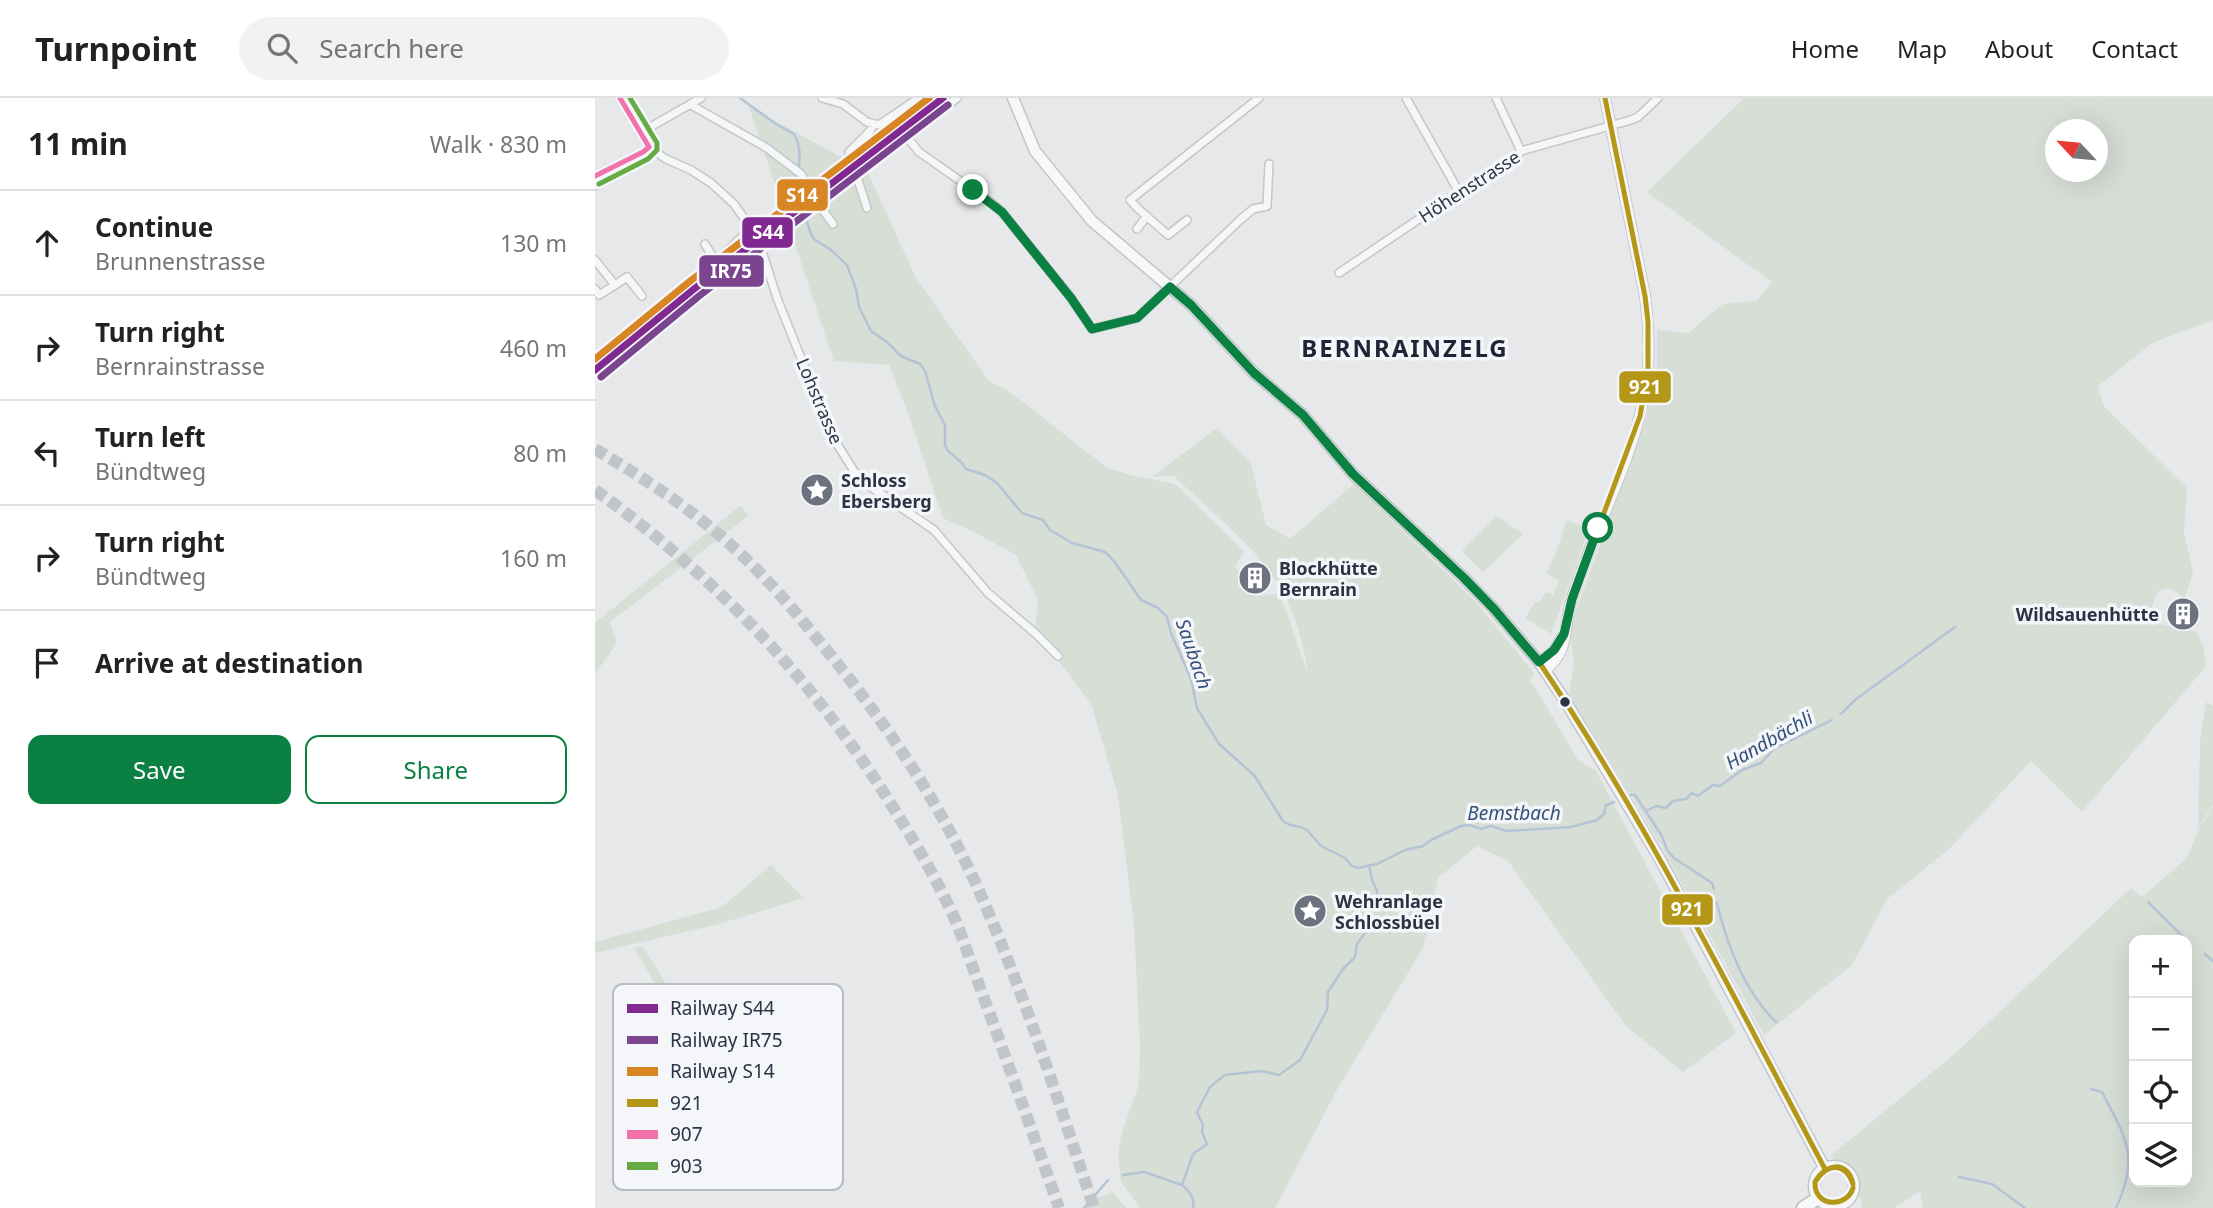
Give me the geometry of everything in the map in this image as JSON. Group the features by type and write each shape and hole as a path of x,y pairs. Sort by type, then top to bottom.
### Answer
{"highway":[{"path":"1803,1208 1818,1198"}],"main road":[{"path":"1013,98 1032,145 1043,164 1092,221 1191,305 1254,373 1303,415 1353,474 1494,609 1542,666 1660,859 1825,1169"},
{"path":"1542,666 1564,634 1572,599 1640,416 1648,371 1645,296 1605,98"},
{"path":"1841,1168 1850,1174 1854,1187 1845,1206 1827,1205 1818,1198 1815,1185 1820,1173 1825,1169 1841,1168"}],"street":[{"path":"595,187 621,164 649,148 620,98"},
{"path":"640,133 701,98"},
{"path":"822,98 846,101 867,122 879,125 916,99"},
{"path":"879,156 957,98"},
{"path":"1187,220 1168,235 1140,213 1130,200 1259,98"},
{"path":"1406,98 1459,192"},
{"path":"1496,98 1521,151"},
{"name":"Höhenstrasse","path":"1339,273 1521,151 1638,117 1658,98"},
{"path":"691,105 767,148 797,171 833,224"},
{"path":"867,208 849,152 874,124"},
{"path":"907,137 919,152 1002,212 1071,298 1092,329 1137,318 1240,220 1253,209 1267,206 1269,164"},
{"name":"Lohstrasse","path":"649,148 698,173 711,183 734,204 751,228 760,245 777,298 811,383 837,444 854,471 868,485 934,530 988,593 1058,656"},
{"path":"595,176 621,164"},
{"path":"1137,229 1147,216"},
{"path":"705,244 716,262 751,228"},
{"path":"595,260 615,285"},
{"path":"595,289 599,295 627,277 642,296"}],"shaded area":[{"path":"1744,98 2213,98 2213,320 2152,343 2098,386 2103,405 2187,488 2184,532 2193,573 2185,598 2165,588 2157,592 2147,621 2197,632 2203,646 2206,666 2082,812 2031,761 1949,849 1887,899 1852,965 1764,1035 1662,847 1569,695 1574,662 1569,630 1646,418 1657,379 1657,330 1688,333 1723,304 1756,301 1772,282 1647,192"},
{"path":"749,107 867,171 916,278 989,381 1010,392 1106,467 1175,484 1244,551 1235,567 1256,596 1279,594 1308,673 1295,619 1272,574 1232,530 1174,476 1152,477 1217,428 1251,464 1266,525 1290,539 1354,484 1474,600 1534,673 1530,682 1578,760 1596,771 1736,1033 1683,1072 1625,1025 1508,861 1477,846 1438,878 1423,948 1338,1088 1275,1208 1140,1208 1121,1182 1118,1154 1122,1132 1139,1084 1140,1046 1134,925 1118,795 1091,703 1035,630 1038,600 1016,555 943,518 889,365 834,361"},
{"path":"741,505 748,516 610,622 617,643 595,674 595,623"},
{"path":"1497,516 1523,534 1483,572 1462,551"},
{"path":"1567,520 1589,529 1551,634 1525,618 1535,602 1539,603 1546,592 1553,595 1559,581 1546,573"},
{"path":"2206,702 2213,706 2213,805 2198,827 2200,742"},
{"path":"2213,807 2213,1208 1923,1208 1920,1191 1894,1208 1863,1208 1854,1174 1830,1156 1958,1051 2131,888 2142,897 2187,858 2200,826"},
{"path":"771,865 804,898 719,924 595,953 595,942 722,907"},
{"path":"642,946 666,984 655,984 634,948"},
{"path":"1113,1192 1126,1208 1086,1208 1093,1199"}],"waterway":[{"name":"Saubach","path":"740,98 794,134 798,142 798,169"},
{"name":"Saubach","path":"797,175 801,193 806,201 807,222 811,234 847,265 859,307 871,331 901,356 920,364 925,371 935,406 945,425 945,445 948,451 966,469 985,475 997,483 1022,513 1043,520 1050,530 1072,543 1105,552 1141,600 1158,608 1167,617 1191,679 1197,708 1219,744 1254,775 1283,821 1307,830 1321,846 1358,868 1377,864 1405,850 1423,846 1461,826 1469,825 1481,829 1491,826 1507,831 1571,827 1597,820 1604,814 1606,805 1614,802"},
{"name":"Handbächli","path":"1841,714 1855,700 1955,627"},
{"name":"Handbächli","path":"1646,811 1656,806 1666,808 1673,801 1686,799 1692,793 1698,796 1713,785 1720,786 1742,770 1761,763 1775,748 1832,720"},
{"name":"Bemstbach","path":"1631,795 1635,795 1674,858 1712,883 1714,889"},
{"name":"Saubach","path":"1123,1175 1144,1172 1182,1185 1193,1154 1207,1144 1197,1112 1210,1087 1225,1075 1262,1071 1279,1075 1300,1060 1327,1010 1328,992 1343,969 1355,957 1357,944 1370,926 1377,891 1369,865"},
{"path":"2148,902 2181,935"},
{"name":"Bemstbach","path":"1717,903 1738,967 1755,996 1776,1022"},
{"path":"2205,954 2213,961"},
{"path":"2091,1089 2102,1092 2118,1122 2127,1148 2127,1175 2116,1208"},
{"path":"1959,1177 1992,1184 2025,1208"},
{"path":"1084,1208 1108,1180"},
{"name":"Saubach","path":"1182,1185 1191,1195 1193,1208"}],"tunnel":[{"path":"595,449 679,503 750,563 786,601 844,672 915,771 973,877 1004,950 1045,1060 1094,1208"},
{"path":"595,490 640,524 725,598 801,680 869,770 922,856 957,924 1059,1208"}],"rail line":[{"name":"S14","path":"595,359 689,282 929,98"},
{"name":"S44","path":"595,370 694,289 943,98"},
{"name":"IR75","path":"601,377 699,296 948,105"}],"transit line":[{"name":"907","path":"620,98 649,147"},
{"name":"903","path":"599,184 648,159 657,150 657,143 630,98"},
{"name":"921","path":"1605,98 1645,296 1648,371 1640,416 1572,599 1564,634 1554,651 1539,662 1579,723 1653,848 1825,1169"},
{"name":"907","path":"595,176 649,147"},
{"name":"921","path":"1815,1182 1824,1171 1836,1167 1846,1171 1853,1184"},
{"name":"921","path":"1815,1182 1825,1171 1835,1168 1845,1172 1853,1184"},
{"name":"921","path":"1815,1182 1820,1197 1831,1202 1844,1199 1850,1195 1853,1188"}],"place":[{"name":"Schloss Ebersberg","path":"817,490"},
{"name":"Blockhütte Bernrain","path":"1255,578"},
{"name":"Wildsauenhütte","path":"2183,614"},
{"name":"Wehranlage Schlossbüel","path":"1310,911"}],"district":[{"name":"BERNRAINZELG","path":"1405,347"}],"route":[{"path":"973,190 1002,212 1071,298 1092,329 1137,318 1170,287 1191,305 1254,373 1303,415 1353,474 1464,578 1539,662 1554,650 1564,634 1572,599 1598,528"}]}
